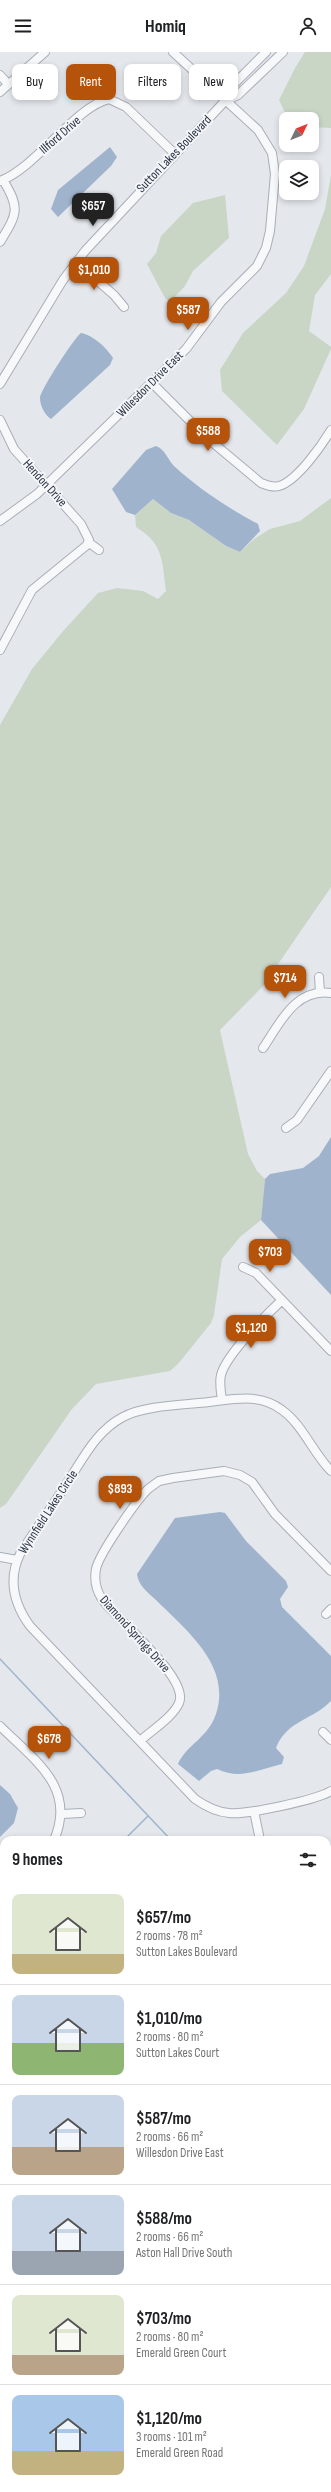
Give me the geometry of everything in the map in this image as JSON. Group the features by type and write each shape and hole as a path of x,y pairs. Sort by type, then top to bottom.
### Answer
{"street":[{"path":"0,92 45,52"},
{"name":"Willesdon Drive East","path":"0,520 20,508 46,485 152,383 198,334 221,302 258,266 266,248 270,231 275,174 272,153 258,130 173,52"},
{"name":"Sutton Lakes Boulevard","path":"0,384 63,280 76,263 124,207 225,101 232,86 266,52"},
{"name":"Sutton Lakes Boulevard","path":"225,101 238,95 283,52"},
{"path":"0,75 8,84"},
{"name":"Illford Drive","path":"2,180 28,163 94,105 109,100 126,107 175,154"},
{"path":"0,242 16,213 14,198 2,180"},
{"path":"76,263 114,294 124,307"},
{"path":"152,383 206,437 255,479 268,486 280,486 297,473 331,430"},
{"name":"Hendon Drive","path":"0,420 14,449 81,524 88,534 87,544"},
{"path":"1,646 32,590 87,544 99,550"},
{"path":"319,977 320,992"},
{"path":"263,1048 294,1004 312,994 320,992 331,993"},
{"path":"286,1128 297,1120 331,1071"},
{"path":"243,1267 256,1272 331,1351"},
{"path":"222,1400 220,1381 225,1366 262,1319 282,1300"},
{"name":"Wynnfield Lakes Circle","path":"331,1471 295,1422 282,1409 256,1399 222,1400 140,1411 124,1417 113,1424 102,1433 87,1452 17,1560 13,1575 18,1608 25,1619 186,1791 200,1803 227,1813 254,1811 317,1797 331,1791"},
{"name":"Diamond Springs Drive","path":"140,1741 177,1706 181,1696 180,1688 166,1667 106,1605 98,1592 95,1579 99,1561 148,1489 160,1481 173,1478 224,1471 240,1475 252,1482 275,1514 331,1570"},
{"path":"0,1557 17,1560"},
{"path":"0,1726 48,1773 57,1787 62,1814 61,1825 56,1836"},
{"path":"323,1732 331,1740"},
{"path":"254,1811 259,1836"},
{"path":"62,1814 81,1813"}],"green space":[{"path":"305,52 331,52 331,128 319,127 319,112 285,112 279,100"},
{"path":"331,175 331,274 315,295 309,331 331,347 331,349 304,409 277,445 222,391 220,370 243,333 286,293 304,266 325,209"},
{"path":"225,195 229,238 193,271 185,286 170,302 165,298 147,264 156,253 161,236 193,203"},
{"path":"331,498 331,887 263,986 220,1030 248,1154 257,1171 265,1179 261,1220 240,1237 222,1259 214,1315 211,1323 178,1364 170,1371 96,1384 72,1409 6,1504 0,1508 0,725 32,669 64,630 98,593 117,588 143,591 158,599 166,591 162,562 157,547 145,533 136,527 135,515 153,499 171,513 189,520 226,546 240,552 254,539 270,529 300,521"}],"water":[{"path":"110,147 117,157 111,166 58,217 51,209 58,190"},
{"path":"81,333 90,336 99,342 113,358 110,365 51,419 43,410 40,401 41,393 65,354"},
{"path":"156,446 164,452 174,466 193,483 225,505 258,524 260,531 240,552 226,546 189,520 171,513 153,499 135,515 126,512 112,489 146,450"},
{"path":"331,1137 331,1295 261,1220 265,1179 270,1174 303,1168 319,1156"},
{"path":"220,1512 225,1513 246,1541 286,1581 288,1587 280,1599 282,1607 331,1656 331,1701 293,1726 281,1739 276,1748 284,1757 282,1764 241,1774 233,1774 217,1769 211,1771 199,1781 178,1764 186,1752 208,1729 216,1714 219,1697 218,1680 212,1665 203,1650 180,1624 144,1588 139,1582 137,1574 175,1518"},
{"path":"0,1785 10,1794 18,1808 14,1823 0,1836"}],"waterway":[{"path":"0,1659 167,1836"},
{"path":"128,1836 148,1816"}]}
